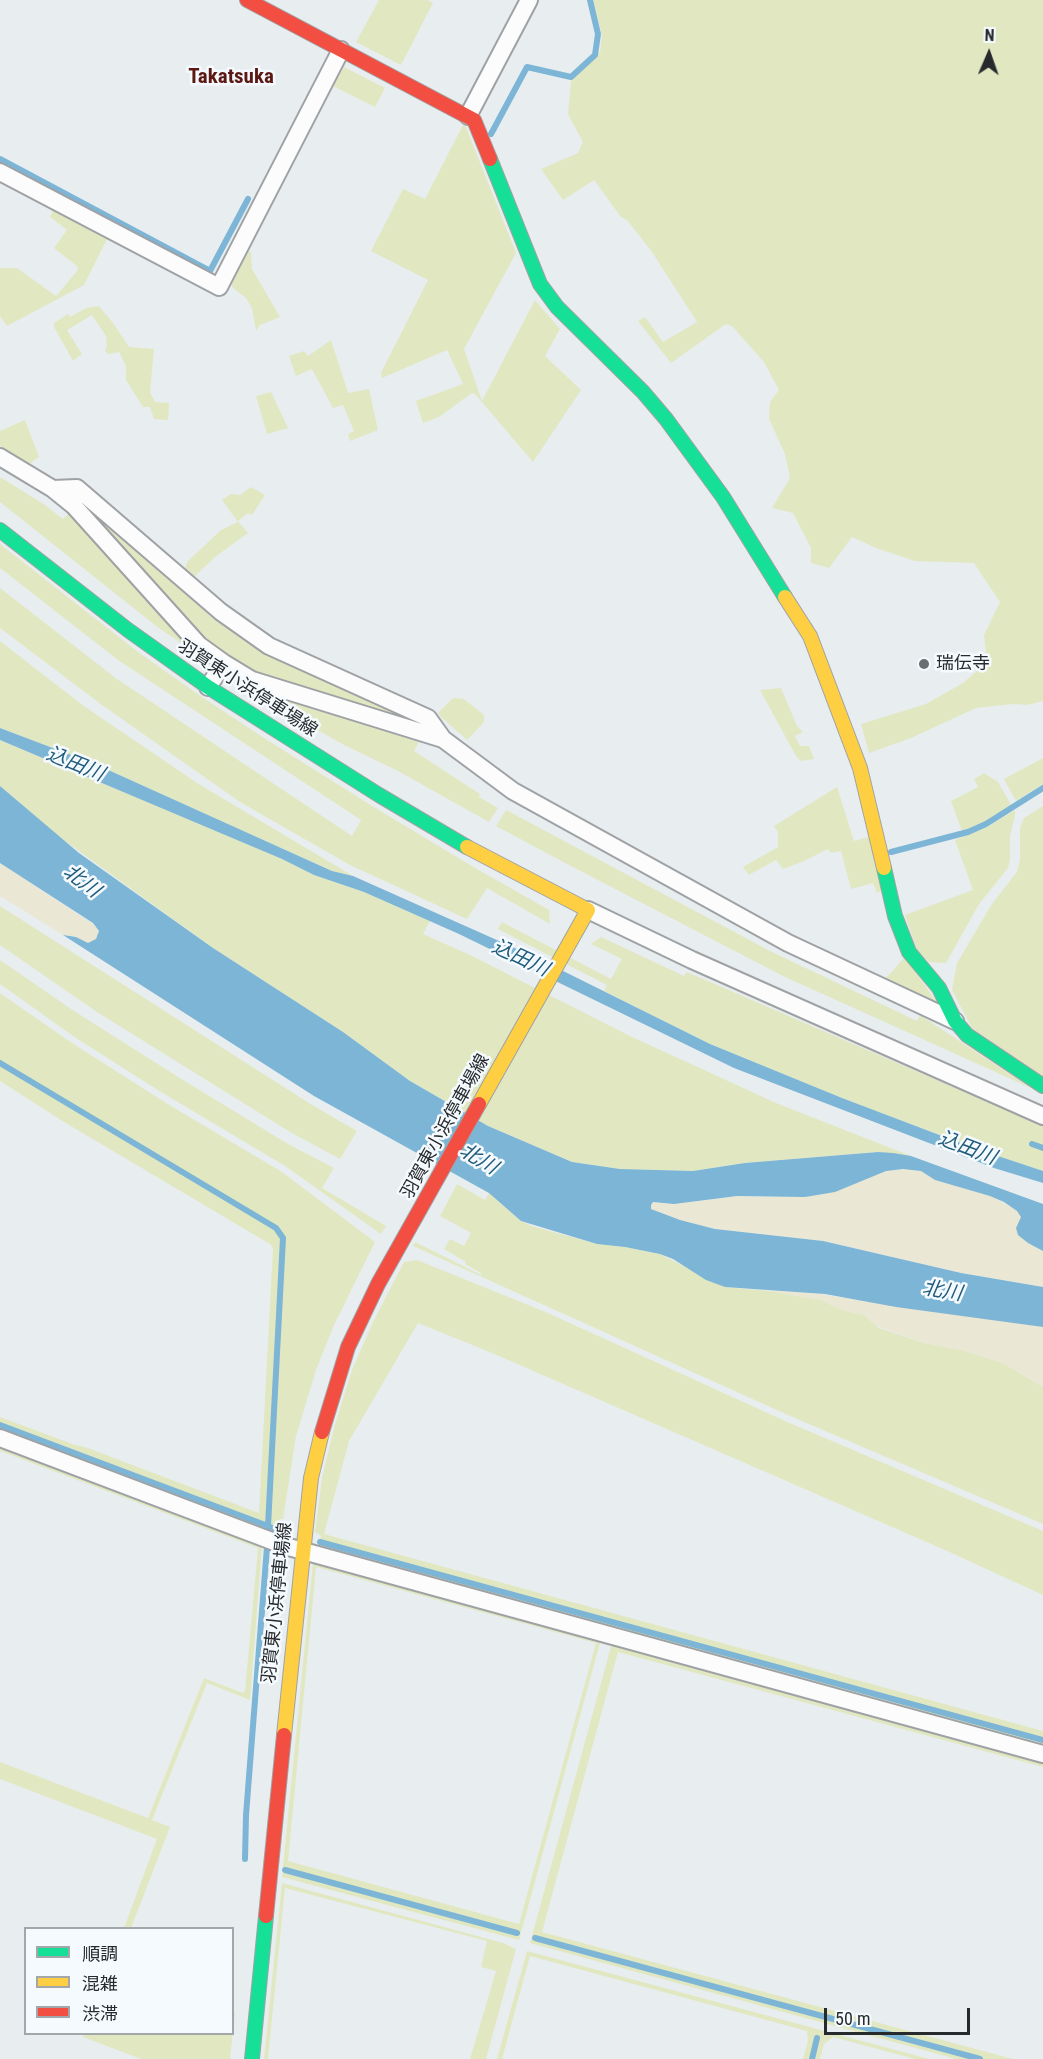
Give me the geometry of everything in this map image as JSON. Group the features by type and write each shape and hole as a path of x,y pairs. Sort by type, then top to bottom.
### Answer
{"main road":[{"path":"248,0 474,120 540,284 557,307 643,392 685,444 723,497 810,636 860,768 895,916 909,952 939,988 955,1021 967,1035 1043,1086"},
{"name":"羽賀東小浜停車場線","path":"0,530 128,630 208,687 450,837 588,910 408,1230 360,1320 336,1381 311,1478 302,1550 252,2059"}],"street":[{"path":"468,116 529,0"},
{"path":"0,172 219,287 341,50"},
{"path":"0,458 53,489 74,506 199,645 224,663 252,680 443,739"},
{"path":"53,489 77,488 221,612 269,646 428,718 443,739 513,791 788,943 955,1021"},
{"path":"208,687 224,663"},
{"path":"588,910 692,960 1043,1116"},
{"path":"0,1438 285,1546 1043,1754"}],"green space":[{"path":"379,0 427,0 433,3 401,65 356,42"},
{"path":"593,0 1043,0 1043,701 1027,705 1013,704 976,708 911,738 869,753 861,724 926,704 963,683 987,662 984,635 1000,602 974,563 915,561 852,537 829,568 811,563 811,548 793,513 772,508 790,478 785,454 769,419 770,402 779,390 764,362 732,326 726,324 671,363 638,321 645,317 663,342 697,322 652,252 627,220 621,217 594,180 563,200 541,169 578,153 583,142 568,114 571,81 600,52 602,35"},
{"path":"344,67 385,88 375,107 333,86"},
{"path":"463,125 466,127 516,253 464,349 482,401 535,300 560,329 545,356 581,390 533,462 475,394 472,393 439,417 423,423 416,401 463,384 447,350 382,378 381,373 428,280 371,251 403,189 425,199"},
{"path":"54,208 108,237 84,285 7,326 0,316 0,268 17,268 56,296 77,271 78,267 54,248 67,230 50,217"},
{"path":"248,250 251,253 252,269 280,317 260,325 256,331 252,308 246,298 232,287 231,281"},
{"path":"99,306 129,347 154,349 150,392 155,402 169,403 168,420 154,419 150,407 143,407 126,380 126,366 119,352 108,354 105,350 106,336 92,315 67,330 82,354 73,361 54,323 68,314 70,317 86,308"},
{"path":"331,340 348,393 369,389 378,430 350,441 348,434 354,431 343,405 333,408 312,369 296,376 289,356 304,351 308,356"},
{"path":"271,392 288,428 267,434 256,396"},
{"path":"25,420 39,457 29,464 0,446 0,431"},
{"path":"0,477 63,519 69,513 196,653 160,629 0,502"},
{"path":"251,487 265,495 252,515 248,513 238,521 248,533 215,557 195,576 185,568 187,562 221,530 238,522 222,500 231,494 240,495"},
{"path":"82,503 215,620 264,654 421,724 254,672 209,641"},
{"path":"0,544 138,652 199,695 369,804 549,910 550,924 487,888 467,919 350,865 240,802 102,705 0,628 0,588 117,679 352,836 361,820 118,660 0,568"},
{"path":"0,641 81,704 197,783 353,876 332,871 95,764 0,728"},
{"path":"247,687 419,742 414,751 498,808 489,822 398,771 344,745 275,706"},
{"path":"781,688 797,726 803,732 795,736 800,746 809,746 814,759 801,761 796,756 760,690"},
{"path":"453,698 464,699 484,715 484,722 467,740 438,713"},
{"path":"0,740 282,859 314,875 364,892 430,921 423,934 470,955 630,1036 776,1103 911,1156 877,1152 745,1163 693,1171 620,1169 572,1162 488,1126 410,1081 343,1032 213,948 54,833 0,786"},
{"path":"1043,758 1043,784 1016,801 1004,779"},
{"path":"984,773 998,782 1011,805 984,822 962,831 951,801 978,787 974,779"},
{"path":"837,787 854,841 872,836 882,890 877,893 873,883 851,889 841,851 831,853 828,849 783,869 776,860 749,875 743,867 778,847 778,832 774,826"},
{"path":"1043,806 1043,1077 972,1028 952,990 957,963 992,904 1017,872 1020,859 1020,828 1024,818"},
{"path":"506,810 770,951 917,1021 920,1015 1031,1088 785,977 567,864 496,826"},
{"path":"1015,810 1010,836 1008,868 979,904 946,963 929,962 917,950 905,915 973,890 955,840 987,827"},
{"path":"0,906 312,1105 357,1131 340,1159 290,1132 97,1012 0,945"},
{"path":"502,922 611,979 622,959 591,944 601,937 684,976 687,972 1043,1126 1043,1171 971,1147 842,1098 710,1044 604,991 607,985 498,929"},
{"path":"905,957 938,1004 885,979"},
{"path":"0,960 74,1011 183,1080 288,1144 334,1168 322,1188 386,1226 381,1234 285,1166 76,1038 0,984"},
{"path":"0,993 72,1043 166,1103 282,1172 375,1242 334,1325 316,1370 296,1436 283,1519 280,1519 277,1533 265,1531 0,1431 0,1417 259,1513 273,1248 270,1244 64,1122 0,1081"},
{"path":"457,1184 485,1200 489,1193 521,1221 532,1226 597,1244 660,1254 725,1287 770,1291 821,1300 842,1310 864,1315 879,1328 924,1343 961,1350 1003,1363 1043,1387 1043,1524 788,1415 413,1246 415,1242 481,1275 465,1264 466,1262 444,1249 450,1239 464,1246 471,1233 440,1216"},
{"path":"417,1260 548,1313 785,1421 1043,1531 1043,1595 945,1550 418,1323 349,1441 324,1534 1043,1731 1043,1747 319,1547 321,1536 315,1532 322,1478 334,1428 352,1370 374,1320 404,1262"},
{"path":"0,1447 262,1546 250,1700 207,1683 152,1820 170,1827 131,1927 124,1927 157,1839 0,1779 0,1762 148,1818 204,1678 243,1693 245,1691 258,1548 0,1451"},
{"path":"315,1561 601,1639 519,1940 282,1877","holes":["316,1567 596,1643 519,1924 288,1861"]},
{"path":"612,1643 1043,1760 1043,1767 618,1652 542,1932 1013,2059 956,2059 530,1943"},
{"path":"282,1883 503,1943 516,1949 486,2059 470,2059 496,1971 481,1967 487,1941 285,1888 268,2059 264,2059"},
{"path":"527,1951 929,2059 915,2059 833,2037 824,2044 820,2059 803,2059 808,2041 807,2031 530,1956 502,2059 497,2059"},
{"path":"84,2035 233,2035 230,2059 141,2059 83,2037"}],"sand":[{"path":"0,863 93,924 99,931 96,939 88,943 76,937 63,935 0,896"},
{"path":"903,1169 921,1171 935,1180 991,1196 1018,1211 1021,1217 1016,1228 1028,1243 1043,1251 1043,1287 961,1273 823,1241 715,1229 680,1220 651,1209 653,1202 674,1204 737,1196 772,1197"},
{"path":"792,1290 1043,1327 1043,1387 1003,1363 961,1350 924,1343 879,1327 864,1315 842,1310 821,1300 770,1291"}],"water":[{"name":"込田川","path":"0,728 95,764 332,871 353,876 535,957 710,1044 842,1098 971,1147 1043,1171 1043,1183 994,1168 734,1068 459,934 364,892 314,875 282,859 0,740"},
{"name":"北川","path":"0,786 79,853 213,948 343,1032 410,1081 488,1126 572,1162 620,1169 693,1171 745,1163 878,1152 893,1153 911,1156 1043,1204 1043,1251 1018,1235 1016,1228 1021,1217 1017,1211 1004,1202 935,1180 921,1171 903,1169 886,1171 835,1192 805,1197 737,1196 674,1204 653,1202 651,1209 680,1220 715,1229 823,1241 961,1273 1043,1287 1043,1327 896,1307 825,1294 725,1287 706,1280 673,1259 660,1254 597,1244 521,1221 489,1193 314,1096 63,935 76,937 88,943 96,939 99,931 93,923 0,863"}],"waterway":[{"path":"491,134 527,67 571,77 595,55 598,34 590,0"},
{"path":"0,159 210,271 248,199"},
{"path":"891,852 968,832 986,824 1043,788"},
{"path":"0,1063 276,1228 283,1238 268,1526 278,1530"},
{"path":"1032,1144 1043,1148"},
{"path":"0,1425 268,1526 268,1529"},
{"path":"320,1542 1043,1740"},
{"path":"245,1859 246,1815 267,1547"},
{"path":"285,1870 517,1933"},
{"path":"535,1938 980,2059"},
{"path":"812,2059 817,2038"}],"traffic: fast":[{"path":"490,159 540,284 557,307 643,392 666,419 723,497 785,597"},
{"path":"0,530 128,630 208,687 379,795 467,847"},
{"path":"884,868 895,916 909,952 939,988 955,1021 967,1035 1043,1086"},
{"path":"252,2059 266,1916"}],"traffic: slow":[{"path":"785,597 810,636 860,768 884,868"},
{"path":"467,847 588,910 479,1104"},
{"path":"284,1735 311,1478 322,1432"}],"traffic: jam":[{"path":"247,0 474,120 490,159"},
{"path":"322,1432 348,1347 378,1284 479,1104"},
{"path":"266,1916 284,1735"}],"place":[{"name":"瑞伝寺","path":"924,664"}],"district":[{"name":"Takatsuka","path":"231,78"}]}
